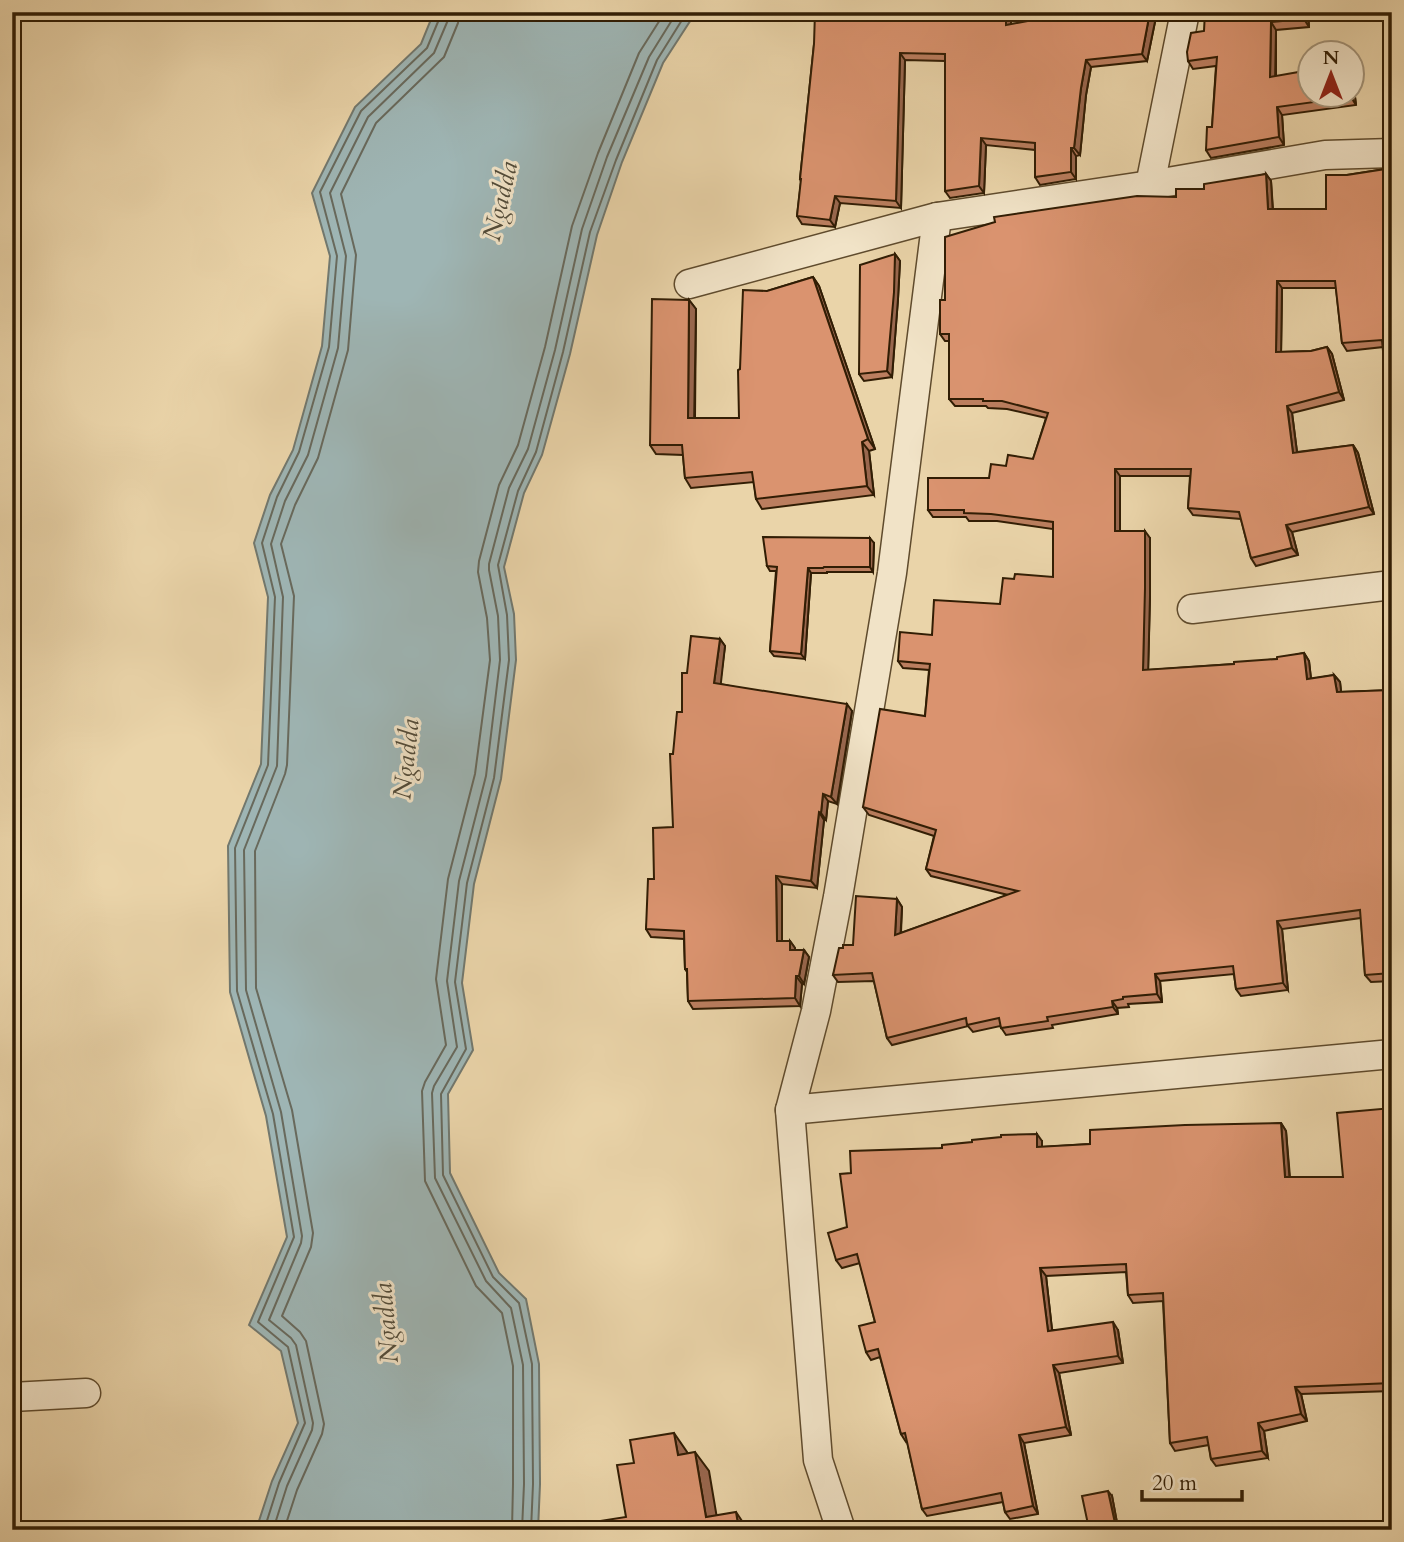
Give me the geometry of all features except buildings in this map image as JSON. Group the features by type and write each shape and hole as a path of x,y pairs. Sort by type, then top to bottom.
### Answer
{"street":[{"path":"1150,185 1185,12"},
{"path":"689,284 937,218 1325,155 1392,153"},
{"path":"841,1530 818,1460 790,1110 816,1011 838,897 892,573 937,218"},
{"path":"1192,609 1392,585"},
{"path":"790,1110 1392,1054"},
{"path":"12,1397 86,1393"}],"water":[{"name":"Ngadda","path":"434,12 696,12 663,63 622,162 597,235 570,354 542,455 524,493 504,567 514,614 516,660 501,779 474,884 462,983 473,1050 448,1094 450,1173 499,1273 526,1299 539,1364 538,1530 256,1530 272,1481 298,1423 281,1351 249,1325 287,1237 266,1116 230,992 228,846 261,764 268,597 254,543 270,495 293,450 322,346 330,256 312,193 355,107 421,44"}]}
